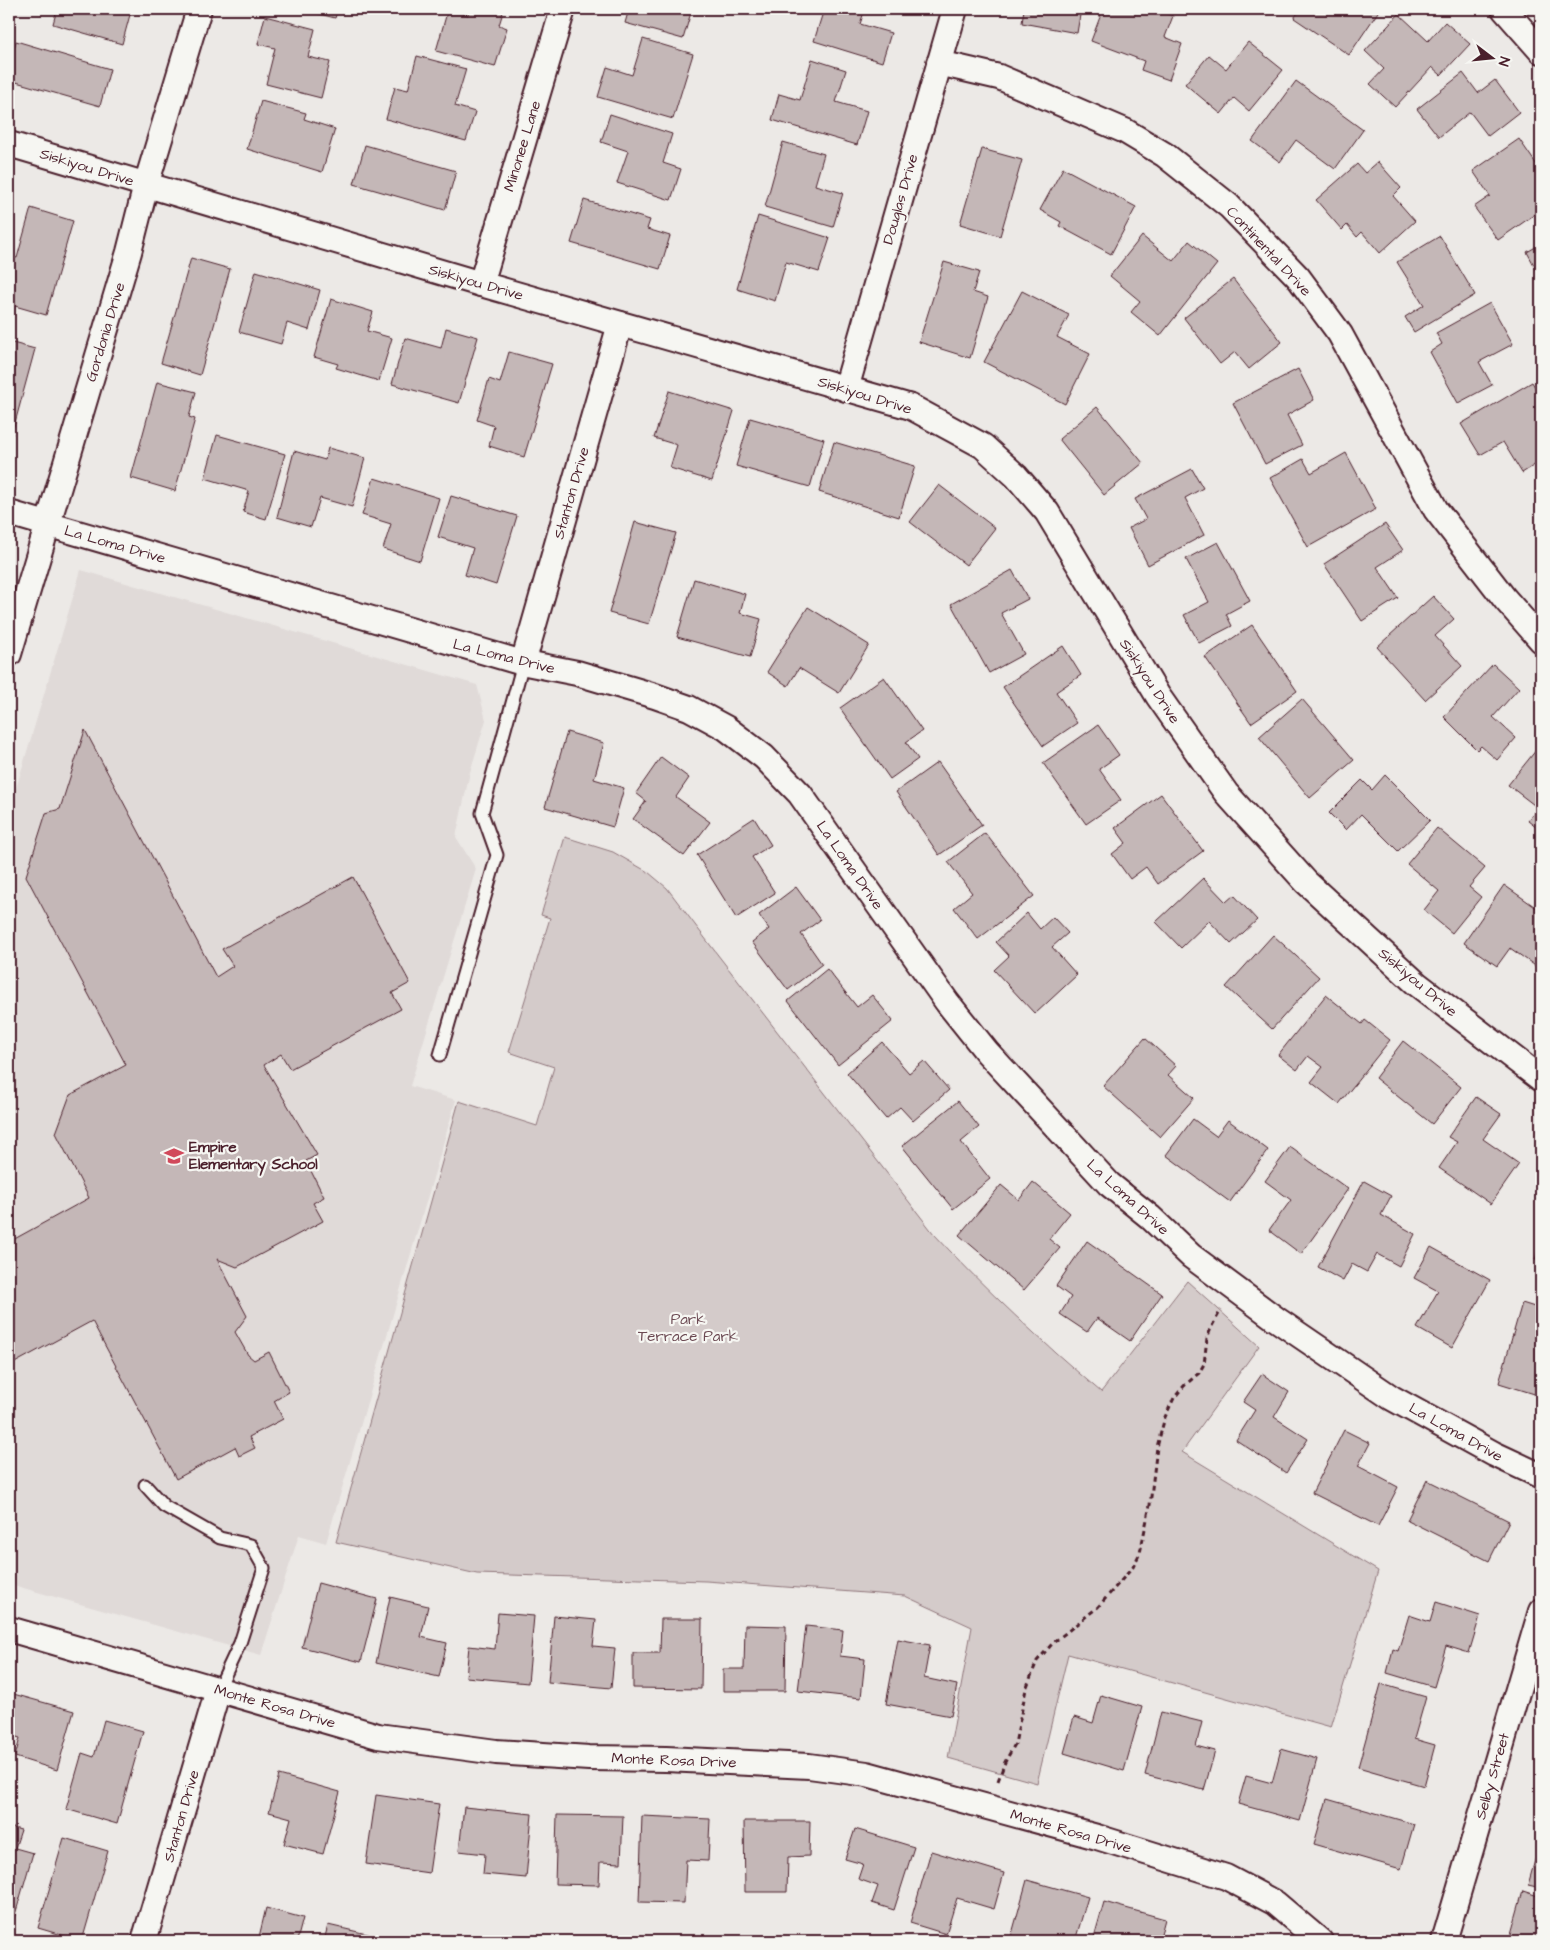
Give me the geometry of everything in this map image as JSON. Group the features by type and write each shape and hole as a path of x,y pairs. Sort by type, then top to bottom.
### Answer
{"street":[{"name":"Gordonia Drive","path":"9,654 129,252 146,185 199,9"},
{"name":"Minonee Lane","path":"481,284 564,9"},
{"name":"Douglas Drive","path":"846,388 955,9"},
{"path":"1504,9 1541,51"},
{"name":"Continental Drive","path":"939,63 999,77 1125,131 1165,155 1229,206 1298,277 1340,334 1436,510 1505,599 1541,640"},
{"name":"Siskiyou Drive","path":"9,144 481,284 911,407 953,428 983,446 1016,476 1047,512 1158,696 1226,793 1306,882 1416,984 1541,1079"},
{"name":"Stanton Drive","path":"523,663 620,324"},
{"name":"La Loma Drive","path":"9,513 523,663 577,673 656,696 689,708 726,728 764,756 800,794 947,1002 987,1052 1109,1184 1150,1217 1191,1256 1276,1319 1392,1398 1494,1454 1541,1476"},
{"name":"Selby Street","path":"1444,1941 1541,1611"},
{"name":"Monte Rosa Drive","path":"9,1629 378,1736 496,1752 589,1758 666,1758 809,1766 867,1774 1096,1837 1226,1877 1275,1903 1320,1941"},
{"name":"Stanton Drive","path":"144,1941 218,1690"}],"lane":[{"path":"440,1054 497,855 482,814 523,663"},
{"path":"146,1485 164,1506 220,1538 250,1545 264,1568 240,1643 218,1690"}],"path":[{"path":"992,1808 1000,1773 1015,1744 1026,1689 1038,1661 1053,1643 1098,1607 1133,1568 1140,1553 1165,1417 1174,1398 1199,1373 1204,1364 1207,1338 1212,1326 1236,1289"}],"shaded area":[{"path":"81,570 477,685 486,720 470,772 456,837 476,869 410,1086 456,1100 326,1543 299,1535 261,1655 9,1584 9,812"}],"green space":[{"name":"Park Terrace Park","path":"565,837 613,852 648,872 667,888 934,1234 1015,1315 1101,1392 1187,1281 1259,1346 1182,1452 1378,1571 1331,1727 1068,1654 1037,1783 948,1758 972,1627 905,1596 706,1581 477,1574 336,1542 459,1101 537,1126 554,1067 509,1052 550,918 541,915"}],"building":[{"path":"57,9 122,9 131,11 122,44 53,24"},
{"path":"300,9 338,9 335,18"},
{"path":"448,9 468,15 469,9 504,9 499,25 507,28 495,67 436,51"},
{"path":"629,9 692,9 683,39 625,23"},
{"path":"824,9 865,9 860,24 891,33 882,62 814,41"},
{"path":"1024,9 1081,9 1077,33 1022,23"},
{"path":"1103,9 1152,9 1173,16 1165,37 1182,44 1169,80 1141,70 1144,61 1091,41"},
{"path":"1301,9 1380,9 1349,55 1294,18"},
{"path":"1399,14 1428,41 1445,22 1470,44 1441,75 1432,67 1395,107 1370,84 1384,69 1365,51"},
{"path":"265,16 315,29 308,57 330,62 321,98 266,84 275,48 258,44"},
{"path":"643,39 693,54 673,119 598,97 607,67 632,75"},
{"path":"16,41 110,69 100,106 9,80 9,66"},
{"path":"1248,42 1283,70 1249,111 1234,98 1221,114 1185,84 1209,55 1226,69"},
{"path":"417,56 466,69 455,106 475,112 466,141 386,119 395,87 408,90"},
{"path":"812,59 846,70 836,102 867,111 857,145 772,120 779,94 800,100"},
{"path":"1463,73 1478,93 1495,80 1519,112 1488,136 1470,112 1439,137 1417,109"},
{"path":"1296,81 1363,130 1335,169 1296,140 1280,162 1252,141"},
{"path":"261,101 306,113 304,119 335,129 322,172 247,149"},
{"path":"610,114 672,134 663,163 681,169 671,200 617,183 628,151 601,142"},
{"path":"1519,139 1541,171 1541,210 1498,240 1474,207 1490,196 1473,171"},
{"path":"783,142 824,154 815,185 843,193 833,227 765,207"},
{"path":"365,145 456,171 445,210 354,184"},
{"path":"982,149 1022,160 1000,236 960,224"},
{"path":"1378,162 1401,188 1393,196 1415,221 1380,253 1362,232 1357,237 1347,225 1342,230 1316,200 1357,164 1365,173"},
{"path":"1063,168 1136,207 1111,254 1059,226 1061,222 1040,210"},
{"path":"584,200 650,220 647,229 670,236 660,269 571,243"},
{"path":"31,208 73,221 46,315 15,306 12,315 9,314 9,259 10,256 17,258"},
{"path":"758,216 830,238 819,272 786,262 775,301 737,289"},
{"path":"1142,236 1173,261 1189,241 1217,264 1160,336 1131,312 1140,301 1110,276"},
{"path":"1440,236 1475,295 1414,332 1405,317 1424,305 1397,262"},
{"path":"1541,244 1541,278 1527,252"},
{"path":"191,258 230,269 200,375 161,363"},
{"path":"944,262 979,272 973,292 988,297 970,358 919,342"},
{"path":"256,271 320,290 309,330 287,323 281,344 239,332"},
{"path":"1233,279 1282,342 1249,369 1235,352 1220,364 1184,318"},
{"path":"1022,291 1069,315 1057,337 1090,354 1065,404 984,362"},
{"path":"331,299 373,312 367,331 392,338 379,381 336,368 338,364 314,357"},
{"path":"1490,303 1513,344 1479,362 1492,385 1458,403 1430,352 1442,344 1436,333"},
{"path":"446,328 478,337 459,403 392,384 405,338 441,348"},
{"path":"9,342 35,349 10,441 9,440"},
{"path":"509,352 552,364 524,457 489,446 494,426 477,420 489,379 500,383"},
{"path":"1298,369 1314,400 1287,415 1302,445 1265,464 1233,403"},
{"path":"157,382 196,392 189,417 195,419 175,491 131,478"},
{"path":"1532,382 1541,397 1541,461 1522,473 1503,442 1480,455 1461,424"},
{"path":"669,391 734,411 712,481 670,468 677,445 654,438"},
{"path":"1097,407 1143,463 1104,495 1059,439"},
{"path":"750,418 824,439 810,487 736,466"},
{"path":"217,435 285,454 266,519 243,512 249,491 205,478"},
{"path":"834,442 915,466 899,517 819,492"},
{"path":"328,448 365,458 352,507 320,498 311,527 277,517 294,451 325,460"},
{"path":"1346,453 1376,509 1308,547 1270,478 1303,459 1311,473"},
{"path":"1192,469 1203,488 1185,498 1204,535 1148,565 1129,528 1146,519 1135,499"},
{"path":"374,478 439,498 420,561 383,549 391,524 362,515"},
{"path":"939,485 995,528 966,565 910,522"},
{"path":"451,496 517,516 496,585 465,575 473,548 438,537"},
{"path":"635,522 676,533 649,624 609,613"},
{"path":"1385,524 1403,550 1377,567 1398,598 1362,621 1324,564"},
{"path":"1218,542 1250,601 1226,614 1232,626 1199,643 1184,615 1209,602 1186,559"},
{"path":"1012,570 1028,599 1001,613 1024,654 989,673 951,604"},
{"path":"694,579 745,594 740,613 761,619 750,657 677,637"},
{"path":"1433,596 1454,619 1435,636 1462,666 1425,700 1377,647"},
{"path":"808,607 869,645 839,693 799,668 788,686 767,672"},
{"path":"1252,625 1297,691 1251,723 1205,657"},
{"path":"1063,646 1081,675 1056,692 1077,723 1043,746 1003,687"},
{"path":"1493,664 1519,688 1493,717 1516,738 1497,760 1481,746 1477,750 1444,717"},
{"path":"884,677 922,731 906,742 918,759 890,779 840,708"},
{"path":"1302,699 1354,760 1310,798 1259,737"},
{"path":"1098,725 1119,755 1099,769 1121,800 1086,824 1043,763"},
{"path":"85,730 216,977 233,966 222,949 353,877 410,983 392,993 401,1009 290,1069 281,1054 264,1065 317,1155 306,1161 324,1197 313,1203 323,1221 237,1267 217,1259 247,1316 235,1332 248,1355 254,1360 269,1352 289,1392 274,1401 283,1419 249,1437 255,1448 239,1456 235,1447 176,1479 92,1321 9,1366 9,1242 89,1198 56,1133 70,1095 126,1065 26,876 46,813 60,809"},
{"path":"567,732 604,743 594,779 624,788 613,827 545,807"},
{"path":"1537,749 1541,753 1541,830 1528,820 1538,808 1508,785"},
{"path":"661,757 689,778 676,797 710,822 684,856 633,819 646,801 636,793"},
{"path":"938,762 982,825 939,855 896,792"},
{"path":"1385,775 1430,820 1398,851 1361,814 1346,830 1329,813 1362,780 1372,790"},
{"path":"1161,794 1203,851 1158,884 1146,867 1130,879 1112,854 1126,843 1115,828"},
{"path":"754,818 771,845 752,857 775,893 736,918 697,855"},
{"path":"1437,828 1485,868 1469,887 1481,897 1452,933 1424,910 1439,891 1407,864"},
{"path":"985,833 1034,896 978,939 954,908 972,893 948,862"},
{"path":"1203,878 1226,902 1234,895 1257,920 1231,944 1209,921 1181,948 1156,922"},
{"path":"1504,885 1541,911 1541,970 1510,948 1497,966 1464,943"},
{"path":"796,887 820,920 801,934 822,964 788,990 752,942 769,929 759,915"},
{"path":"1027,913 1040,929 1053,917 1068,933 1052,947 1077,975 1035,1014 994,970 1009,956 996,942"},
{"path":"1273,935 1319,977 1272,1029 1226,987"},
{"path":"827,969 857,1007 872,995 893,1021 838,1065 788,1001"},
{"path":"1326,995 1362,1024 1365,1020 1390,1040 1339,1104 1311,1082 1323,1067 1308,1056 1297,1070 1278,1055"},
{"path":"1145,1038 1176,1066 1168,1075 1194,1098 1160,1137 1103,1086"},
{"path":"1403,1041 1461,1087 1432,1124 1375,1078"},
{"path":"882,1042 909,1073 924,1061 949,1090 913,1121 900,1107 886,1119 847,1073"},
{"path":"1476,1097 1501,1114 1483,1139 1519,1164 1491,1204 1439,1168 1457,1142 1448,1137"},
{"path":"958,1101 979,1127 961,1142 990,1179 953,1209 902,1146"},
{"path":"1193,1119 1216,1136 1228,1120 1268,1150 1230,1202 1166,1155"},
{"path":"1290,1147 1348,1189 1301,1254 1269,1230 1291,1200 1265,1181"},
{"path":"1364,1181 1391,1196 1381,1215 1415,1234 1399,1266 1377,1254 1367,1272 1352,1264 1343,1281 1318,1267"},
{"path":"1033,1182 1070,1213 1049,1239 1060,1248 1024,1290 959,1235 1001,1185 1019,1200"},
{"path":"1541,1239 1541,1261 1535,1260"},
{"path":"1087,1241 1162,1294 1130,1341 1097,1318 1087,1332 1060,1314 1071,1297 1056,1286"},
{"path":"1431,1247 1490,1280 1452,1348 1417,1328 1438,1291 1414,1278"},
{"path":"1522,1303 1541,1309 1541,1396 1499,1383"},
{"path":"1262,1374 1289,1392 1274,1417 1308,1439 1286,1473 1236,1440 1255,1410 1243,1402"},
{"path":"1344,1430 1370,1443 1358,1466 1398,1487 1378,1526 1312,1493"},
{"path":"1427,1480 1509,1521 1489,1561 1407,1520"},
{"path":"318,1583 377,1599 361,1662 302,1647"},
{"path":"390,1597 428,1606 421,1637 447,1643 439,1677 376,1663"},
{"path":"1436,1602 1480,1616 1469,1653 1446,1646 1434,1687 1387,1673 1393,1649 1398,1651 1409,1615 1430,1622"},
{"path":"498,1613 534,1616 528,1683 466,1677 469,1646 495,1649"},
{"path":"554,1616 596,1620 593,1646 615,1648 611,1688 548,1682"},
{"path":"661,1619 702,1619 701,1689 633,1688 633,1653 660,1653"},
{"path":"745,1625 786,1626 785,1691 723,1691 723,1669 744,1669"},
{"path":"806,1626 843,1630 840,1656 865,1659 861,1698 798,1691"},
{"path":"898,1639 930,1645 924,1678 957,1685 951,1716 886,1704"},
{"path":"1381,1684 1426,1697 1414,1739 1435,1745 1424,1786 1358,1767"},
{"path":"10,1693 74,1711 57,1770 15,1757 20,1738 9,1735"},
{"path":"1101,1695 1142,1707 1124,1771 1064,1753 1074,1717 1093,1723"},
{"path":"1161,1712 1202,1722 1196,1746 1215,1751 1204,1790 1145,1775"},
{"path":"104,1720 143,1731 117,1824 66,1809 82,1753 94,1757"},
{"path":"1281,1749 1317,1759 1300,1821 1238,1804 1246,1776 1272,1783"},
{"path":"279,1775 340,1792 323,1854 284,1844 291,1818 269,1812"},
{"path":"376,1795 439,1804 429,1873 366,1864"},
{"path":"1327,1799 1414,1824 1401,1869 1314,1844"},
{"path":"464,1807 532,1814 526,1878 483,1874 485,1854 459,1851"},
{"path":"557,1815 623,1816 621,1863 600,1862 599,1885 555,1884"},
{"path":"642,1816 710,1819 708,1861 686,1860 684,1903 639,1902"},
{"path":"744,1821 810,1821 809,1856 788,1857 787,1892 745,1892"},
{"path":"9,1827 21,1830 15,1848 33,1853 13,1922 9,1921"},
{"path":"855,1829 914,1847 894,1910 872,1903 878,1886 858,1879 863,1864 845,1859"},
{"path":"64,1838 108,1851 82,1941 38,1928"},
{"path":"1541,1839 1541,1888 1528,1885"},
{"path":"931,1851 1004,1873 994,1909 957,1898 946,1934 910,1923"},
{"path":"1027,1880 1088,1897 1075,1941 1062,1937 1061,1941 1010,1941"},
{"path":"1523,1891 1541,1897 1541,1941 1509,1941"},
{"path":"1104,1902 1165,1919 1159,1941 1093,1941"},
{"path":"266,1908 303,1918 297,1941 258,1941"},
{"path":"328,1925 393,1940 393,1941 324,1941"},
{"path":"1208,1934 1222,1941 1204,1941"}],"place":[{"name":"Empire Elementary School","path":"174,1156"}]}
